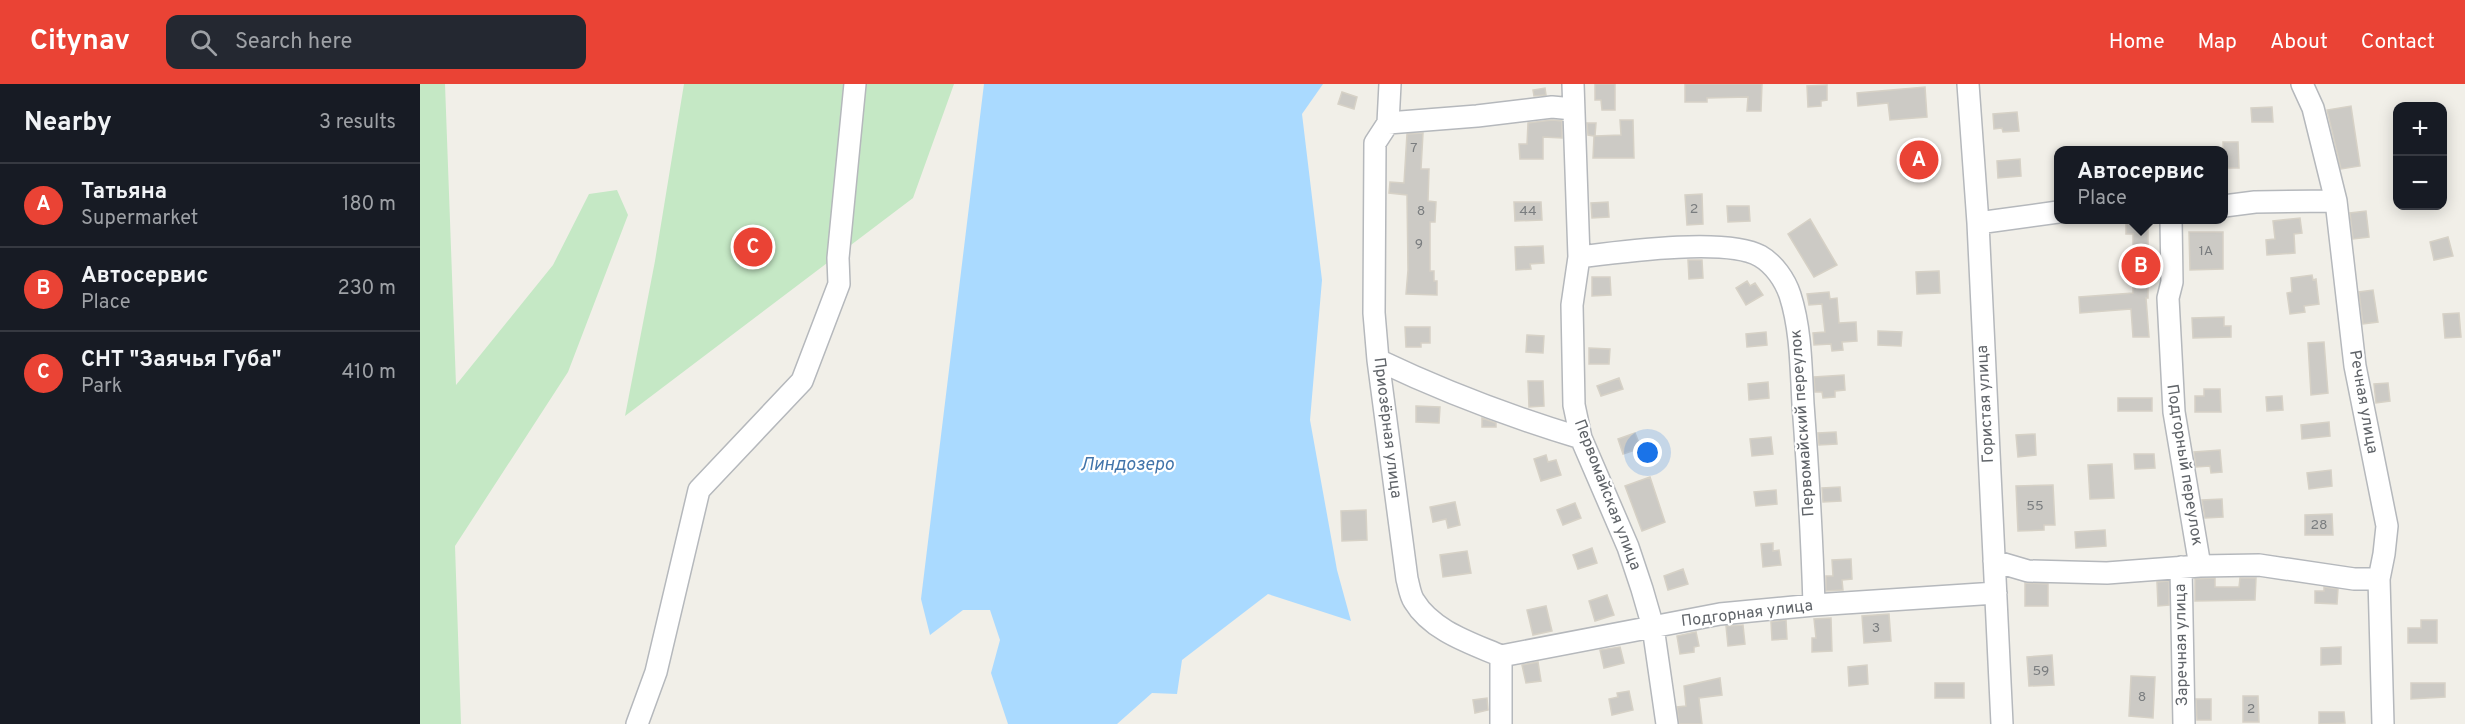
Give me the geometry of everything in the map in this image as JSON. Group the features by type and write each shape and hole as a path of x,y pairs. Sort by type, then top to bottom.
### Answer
{"street":[{"path":"637,724 656,672 699,490 802,381 839,284 838,258 855,84"},
{"name":"Приозёрная улица","path":"1390,84 1388,123 1375,143 1374,313 1377,360 1407,579 1413,600 1429,620 1501,656"},
{"name":"Первомайская улица","path":"1573,84 1579,257 1572,305 1571,358 1574,405 1581,438 1629,548 1653,627 1667,724"},
{"name":"Гористая улица","path":"1968,84 1978,223 2002,724"},
{"name":"Речная улица","path":"2302,84 2313,108 2336,201 2355,366 2386,526 2379,579 2382,622 2380,677 2383,724"},
{"path":"1388,123 1552,107 1573,108"},
{"path":"2228,205 2255,202 2336,201"},
{"path":"1978,223 2054,213"},
{"name":"Подгорный переулок","path":"2171,224 2172,282 2168,298 2173,402 2190,566"},
{"name":"Первомайский переулок","path":"1579,257 1653,249 1739,249 1760,256 1778,272 1790,294 1799,343 1811,510 1814,605"},
{"path":"1377,360 1511,417 1581,438"},
{"path":"1994,561 2028,571 2107,573 2190,566 2259,565 2354,579 2379,579"},
{"name":"Заречная улица","path":"2184,724 2190,566"},
{"name":"Подгорная улица","path":"1501,656 1720,614 1814,605 1996,593"},
{"path":"1501,656 1502,724"}],"green space":[{"path":"420,84 445,84 456,385 553,265 589,194 617,190 628,215 568,372 455,546 461,724 420,724"},
{"path":"684,84 954,84 913,198 625,416 655,261"}],"water":[{"name":"Линдозеро","path":"984,84 1323,84 1302,114 1322,280 1310,420 1337,570 1351,621 1268,594 1182,660 1177,694 1152,693 1117,724 1008,724 991,673 1000,640 990,610 963,610 930,635 921,599"}],"building":[{"path":"1595,84 1615,84 1615,110 1602,110 1601,100 1595,100"},
{"path":"1685,84 1762,84 1761,111 1747,111 1748,97 1707,98 1707,102 1685,102"},
{"path":"1827,85 1827,100 1821,101 1821,106 1808,107 1807,86"},
{"path":"1925,87 1927,117 1890,120 1888,103 1858,106 1857,93"},
{"path":"1545,88 1546,95 1534,96 1533,90"},
{"path":"1342,92 1357,97 1354,109 1338,104"},
{"path":"2351,106 2360,166 2341,169 2327,110"},
{"path":"2272,107 2273,122 2252,122 2251,108"},
{"path":"2017,112 2019,131 2003,132 2002,128 1994,129 1993,114"},
{"path":"1620,120 1633,120 1634,158 1593,158 1594,136 1588,135 1587,123 1596,123 1595,136 1621,135"},
{"path":"1562,121 1562,138 1543,137 1543,159 1520,159 1519,144 1527,144 1528,123"},
{"path":"1423,133 1421,169 1429,169 1428,201 1436,202 1435,222 1430,222 1430,271 1434,271 1434,281 1437,281 1437,295 1406,294 1407,195 1389,193 1390,182 1404,183 1407,134"},
{"path":"2223,142 2238,142 2239,168 2228,168 2228,146 2223,146"},
{"path":"1930,145 1932,174 1908,176 1906,146"},
{"path":"2020,159 2021,176 1998,178 1997,161"},
{"path":"1702,194 1703,224 1687,225 1685,195"},
{"path":"1514,202 1541,202 1542,220 1515,221"},
{"path":"1608,202 1609,217 1592,218 1591,203"},
{"path":"1727,206 1749,206 1750,221 1728,222"},
{"path":"2366,211 2369,237 2353,239 2350,213"},
{"path":"2300,218 2302,233 2294,234 2295,253 2267,255 2266,240 2275,239 2273,221"},
{"path":"1810,219 1837,265 1814,277 1788,234"},
{"path":"2126,224 2148,224 2148,298 2146,298 2149,337 2133,337 2131,309 2080,313 2079,297 2133,293 2133,234 2126,234"},
{"path":"2189,232 2223,232 2223,269 2190,270"},
{"path":"2448,237 2453,256 2434,260 2430,242"},
{"path":"1543,246 1544,263 1530,264 1531,269 1516,270 1515,247"},
{"path":"1688,260 1702,260 1703,278 1689,279"},
{"path":"1939,271 1940,293 1917,294 1916,272"},
{"path":"2312,275 2313,280 2316,279 2319,304 2304,306 2305,312 2290,314 2287,293 2292,292 2291,278"},
{"path":"1592,277 1610,277 1611,295 1592,296"},
{"path":"1747,281 1750,286 1755,283 1763,295 1746,305 1736,288"},
{"path":"2373,290 2378,322 2363,324 2359,292"},
{"path":"1829,292 1830,299 1837,298 1839,323 1856,322 1857,341 1842,342 1843,350 1832,351 1831,344 1814,345 1813,333 1825,332 1822,304 1809,305 1807,294"},
{"path":"2459,313 2461,337 2445,338 2443,314"},
{"path":"2224,317 2224,326 2231,326 2231,337 2193,338 2192,318"},
{"path":"1405,327 1430,327 1430,343 1421,343 1421,347 1406,347"},
{"path":"1878,331 1902,332 1901,346 1878,345"},
{"path":"1766,332 1767,345 1747,347 1746,334"},
{"path":"1527,335 1544,336 1543,353 1526,352"},
{"path":"2324,342 2328,393 2311,395 2308,343"},
{"path":"1589,348 1610,349 1609,364 1589,364"},
{"path":"1844,375 1845,390 1835,391 1835,397 1823,398 1822,392 1815,392 1814,377"},
{"path":"1619,378 1623,389 1601,396 1597,386"},
{"path":"1528,381 1543,381 1544,406 1529,407"},
{"path":"1768,382 1769,398 1749,400 1748,384"},
{"path":"2388,383 2390,401 2376,403 2374,384"},
{"path":"2204,389 2220,389 2221,412 2195,412 2195,396 2204,396"},
{"path":"2282,396 2283,410 2267,411 2266,397"},
{"path":"2118,398 2152,398 2152,411 2118,411"},
{"path":"1416,406 1440,407 1439,423 1416,422"},
{"path":"1482,418 1496,423 1496,427 1482,427"},
{"path":"2329,422 2330,436 2302,439 2301,425"},
{"path":"1836,432 1837,444 1819,445 1818,433"},
{"path":"1635,433 1641,448 1623,454 1618,439"},
{"path":"2035,434 2036,455 2018,457 2016,435"},
{"path":"1771,437 1773,454 1752,456 1750,439"},
{"path":"2220,450 2222,472 2211,473 2210,466 2196,467 2194,452"},
{"path":"2134,454 2154,454 2155,468 2135,469"},
{"path":"1546,455 1548,462 1556,460 1561,475 1541,481 1534,459"},
{"path":"2112,464 2114,498 2090,499 2088,465"},
{"path":"2331,470 2332,486 2309,489 2307,473"},
{"path":"1650,477 1665,522 1642,531 1625,486"},
{"path":"2053,485 2055,525 2044,525 2044,530 2018,531 2016,486"},
{"path":"1840,487 1841,501 1823,502 1822,488"},
{"path":"1776,490 1777,504 1756,506 1754,492"},
{"path":"2222,499 2223,517 2205,518 2202,500"},
{"path":"1455,502 1460,525 1448,528 1446,519 1433,522 1430,507"},
{"path":"1575,503 1581,518 1563,525 1557,510"},
{"path":"1366,510 1367,540 1342,541 1341,511"},
{"path":"2332,514 2333,535 2305,535 2305,515"},
{"path":"2105,530 2106,546 2076,548 2075,532"},
{"path":"1773,543 1773,551 1779,550 1781,565 1763,567 1761,544"},
{"path":"1592,548 1597,563 1578,569 1573,555"},
{"path":"1467,551 1471,573 1443,577 1440,555"},
{"path":"1851,559 1852,579 1842,580 1843,590 1826,591 1826,576 1833,576 1832,560"},
{"path":"1683,569 1688,584 1668,590 1664,576"},
{"path":"2215,578 2215,587 2239,587 2240,578 2256,578 2255,600 2195,601 2195,579"},
{"path":"2169,581 2169,605 2158,606 2157,582"},
{"path":"2025,583 2048,584 2048,606 2025,606"},
{"path":"2324,587 2338,589 2337,604 2315,603 2315,591 2324,591"},
{"path":"1607,595 1614,615 1595,621 1589,601"},
{"path":"1546,606 1552,631 1533,635 1527,610"},
{"path":"1889,614 1891,641 1864,643 1862,616"},
{"path":"1831,618 1832,651 1812,652 1812,638 1816,638 1814,619"},
{"path":"1786,620 1787,639 1772,640 1771,622"},
{"path":"2421,620 2437,620 2437,643 2408,643 2408,628 2421,628"},
{"path":"1743,625 1745,644 1728,646 1726,626"},
{"path":"1696,632 1699,646 1694,647 1694,652 1680,654 1677,636"},
{"path":"1620,647 1624,663 1604,668 1600,650"},
{"path":"2341,647 2341,664 2321,665 2321,648"},
{"path":"2052,655 2054,685 2029,686 2027,657"},
{"path":"1538,662 1541,681 1526,683 1522,665"},
{"path":"1867,665 1868,684 1849,686 1848,667"},
{"path":"2131,676 2155,677 2153,718 2129,716"},
{"path":"1720,678 1722,695 1699,698 1702,724 1679,724 1677,707 1686,706 1684,686"},
{"path":"1935,683 1964,683 1964,698 1935,698"},
{"path":"2411,683 2445,683 2445,697 2411,699"},
{"path":"1629,691 1633,710 1612,715 1609,699 1618,697 1617,693"},
{"path":"2243,696 2258,696 2259,722 2243,722"},
{"path":"1487,698 1488,710 1475,713 1473,700"},
{"path":"2196,699 2211,699 2211,720 2197,720"},
{"path":"2319,712 2344,712 2345,723 2319,724"}],"place":[{"name":"Татьяна","path":"1919,160"},
{"name":"СНТ \"Заячья Губа\"","path":"753,247"},
{"name":"Автосервис","path":"2141,266"}]}
